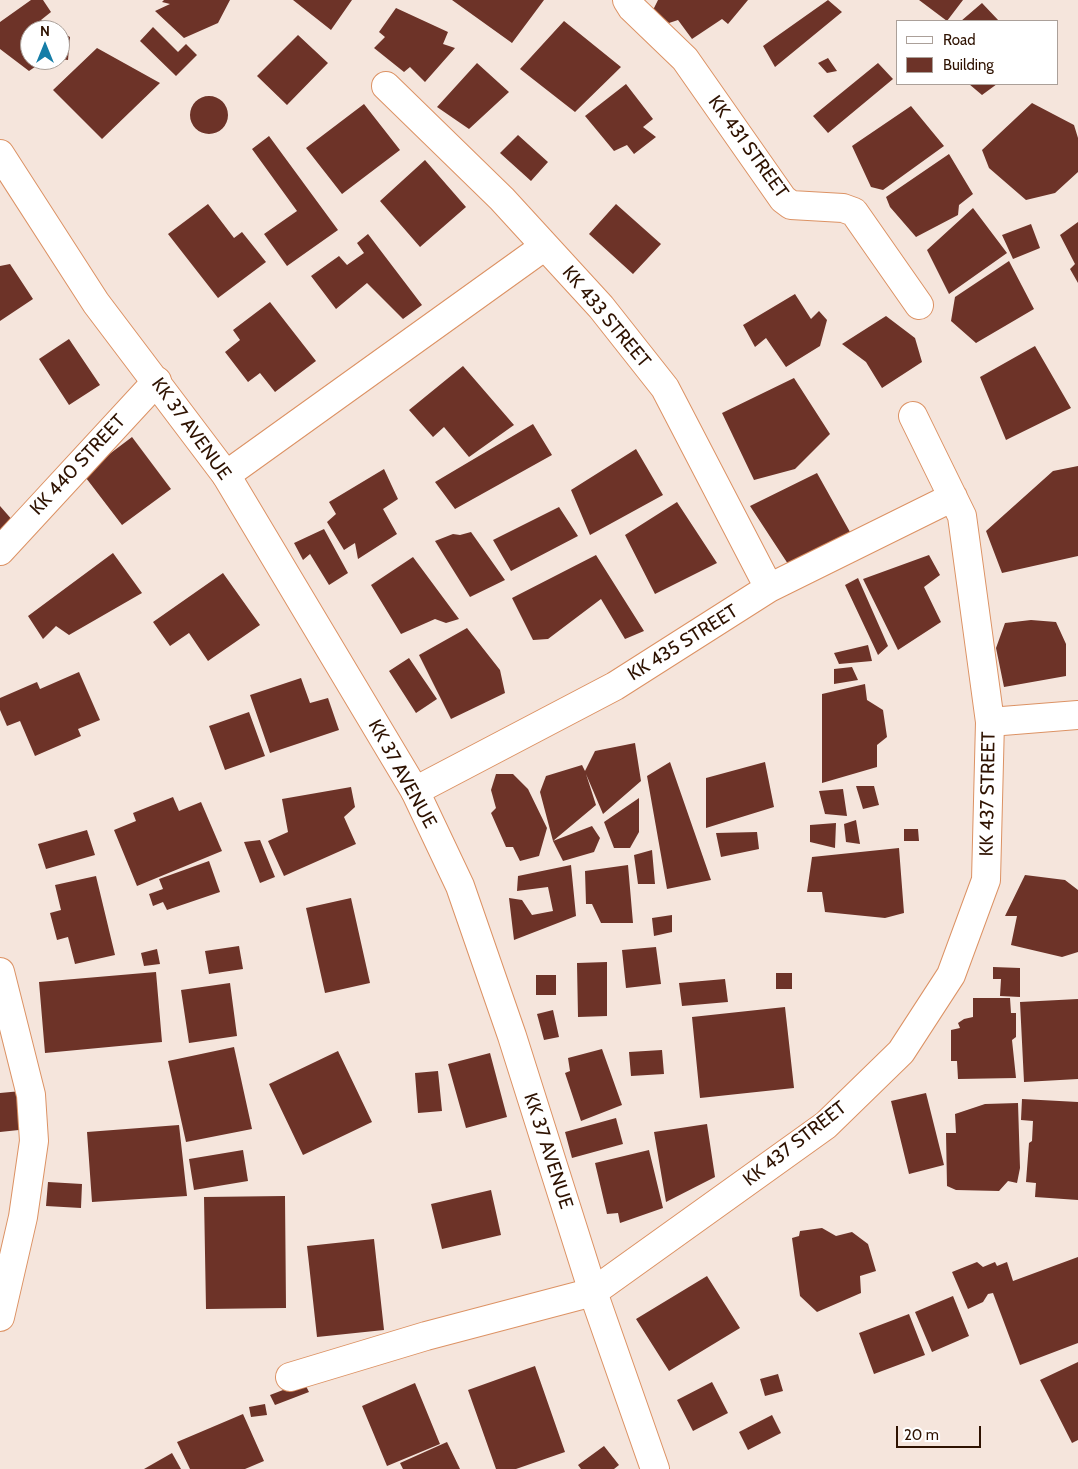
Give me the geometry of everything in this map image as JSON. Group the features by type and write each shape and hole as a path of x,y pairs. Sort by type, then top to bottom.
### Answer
{"street":[{"name":"KK 431 STREET","path":"627,0 632,8 685,59 783,199 791,205 843,208 854,212 919,306"},
{"name":"KK 433 STREET","path":"386,86 502,199 546,246 601,307 665,388 769,588"},
{"name":"KK 37 AVENUE","path":"0,154 96,303 157,381 226,475 415,791 460,886 512,1036 593,1292 656,1469"},
{"path":"226,475 546,246"},
{"name":"KK 440 STREET","path":"0,551 157,381"},
{"path":"913,416 962,516 990,722"},
{"name":"KK 435 STREET","path":"415,791 615,686 769,588 953,497"},
{"name":"KK 437 STREET","path":"593,1292 826,1125 901,1052 951,975 986,880 990,722 1078,715"},
{"path":"0,972 31,1095 34,1142 23,1217 0,1317"},
{"path":"290,1377 426,1336 593,1292"}],"building":[{"path":"31,0 43,0 51,12 41,20 20,20 20,64 0,49 0,22"},
{"path":"164,0 230,0 218,23 184,38 155,11 170,4 162,2"},
{"path":"293,0 352,0 331,30"},
{"path":"452,0 544,0 512,43"},
{"path":"658,0 748,0 728,24 722,19 692,39 678,20 669,23 652,12"},
{"path":"828,0 842,12 775,67 763,46"},
{"path":"919,0 963,0 948,20"},
{"path":"982,3 998,20 962,20"},
{"path":"396,8 448,32 443,44 455,48 425,82 410,67 404,72 374,48 385,37 379,32"},
{"path":"564,21 621,67 575,112 520,69"},
{"path":"153,27 178,52 186,44 197,55 176,76 140,41"},
{"path":"298,35 328,63 287,105 257,76"},
{"path":"97,48 160,83 102,139 53,90"},
{"path":"828,58 837,71 827,73 818,63"},
{"path":"477,63 509,92 469,129 437,107"},
{"path":"878,63 893,79 828,133 813,116"},
{"path":"626,84 653,119 643,127 656,137 634,154 627,145 614,151 585,116"},
{"path":"970,85 996,85 982,95"},
{"path":"209,96 223,101 228,115 223,129 209,134 195,129 190,115 195,101"},
{"path":"1032,103 1074,125 1078,138 1078,172 1055,193 1026,200 989,168 982,150"},
{"path":"364,104 400,150 342,194 306,148"},
{"path":"911,106 944,146 883,190 871,187 852,146"},
{"path":"518,135 548,162 531,181 500,153"},
{"path":"269,136 338,230 287,266 264,234 297,211 252,149"},
{"path":"949,154 973,194 959,205 958,215 916,237 890,207 886,197"},
{"path":"425,160 466,207 420,247 380,201"},
{"path":"208,204 234,238 242,232 266,262 218,298 168,234"},
{"path":"616,204 661,244 633,274 589,234"},
{"path":"973,208 1007,253 949,294 927,250"},
{"path":"1078,222 1078,283 1070,269 1075,264 1060,235"},
{"path":"1031,224 1040,248 1013,259 1002,235"},
{"path":"368,234 422,305 403,319 367,283 336,309 311,276 339,256 347,265 364,253 357,243"},
{"path":"1009,261 1034,309 976,343 951,321 955,297"},
{"path":"10,264 33,299 0,321 0,266"},
{"path":"795,294 811,319 819,311 827,320 820,346 786,367 766,338 755,347 743,325"},
{"path":"270,302 316,361 275,392 260,373 248,382 225,352 240,340 233,330"},
{"path":"886,316 915,338 922,362 882,388 866,362 842,344"},
{"path":"69,339 100,385 69,405 39,359"},
{"path":"1035,346 1071,408 1006,440 980,377"},
{"path":"463,366 514,425 469,457 444,427 433,437 409,410"},
{"path":"794,378 830,434 795,469 754,480 722,413"},
{"path":"533,424 552,455 455,509 435,482"},
{"path":"132,437 171,489 122,525 83,474"},
{"path":"636,449 663,495 590,535 571,490"},
{"path":"1078,466 1078,556 1002,573 986,531 1053,471"},
{"path":"384,469 398,499 383,509 397,534 358,559 355,543 344,550 327,522 336,514 329,502"},
{"path":"817,473 850,532 788,564 750,506"},
{"path":"677,502 717,563 655,594 625,535"},
{"path":"0,506 14,522 0,534"},
{"path":"559,507 578,536 511,571 493,540"},
{"path":"324,529 348,573 329,585 310,554 303,560 294,543"},
{"path":"471,532 505,580 470,597 435,541 453,534 460,535"},
{"path":"113,553 142,593 69,635 56,626 43,639 28,616"},
{"path":"596,555 644,631 625,639 601,599 548,639 533,640 512,598"},
{"path":"929,555 940,575 924,587 941,622 898,650 863,579"},
{"path":"413,557 459,619 446,623 435,619 401,634 371,585"},
{"path":"223,573 260,625 208,661 189,633 170,646 153,622"},
{"path":"858,578 888,646 878,655 845,585"},
{"path":"1031,620 1056,622 1066,644 1066,676 1004,687 996,648 1005,623"},
{"path":"467,628 500,670 505,693 451,719 419,655"},
{"path":"868,645 872,661 839,664 834,653"},
{"path":"409,658 437,699 416,713 389,671"},
{"path":"852,667 858,680 834,684 834,669"},
{"path":"79,672 100,720 78,729 81,736 35,756 20,721 7,726 0,710 0,698 37,682 40,689"},
{"path":"301,678 310,703 328,698 339,730 270,753 250,695"},
{"path":"865,684 867,700 883,710 887,737 877,745 877,767 822,783 822,694"},
{"path":"249,712 265,756 225,770 209,726"},
{"path":"635,743 641,781 603,814 586,774 596,805 553,841 540,792 546,776 582,765 585,771 595,751"},
{"path":"670,762 711,880 667,889 647,776"},
{"path":"765,762 774,807 706,828 706,778"},
{"path":"496,774 513,774 528,789 547,828 539,856 520,861 513,847 506,847 491,813 496,808 491,790"},
{"path":"856,786 874,786 879,805 863,809"},
{"path":"351,787 355,807 344,817 356,844 284,876 268,841 288,832 282,799"},
{"path":"843,789 847,816 825,814 819,791"},
{"path":"173,797 179,811 201,802 222,851 137,886 114,830 136,821 133,813"},
{"path":"639,798 639,832 630,848 614,848 604,822"},
{"path":"856,820 860,844 846,842 844,824"},
{"path":"836,823 835,848 810,842 810,825"},
{"path":"592,826 600,838 594,852 563,861 553,841"},
{"path":"904,829 918,829 919,841 904,841"},
{"path":"87,830 95,855 46,869 38,844"},
{"path":"757,832 759,849 721,857 716,833"},
{"path":"260,840 275,877 260,883 244,842"},
{"path":"899,848 904,913 885,918 825,912 822,892 807,892 812,857"},
{"path":"652,850 655,884 638,884 634,855"},
{"path":"209,861 220,892 167,910 163,902 153,906 149,894 163,889 159,879"},
{"path":"571,865 576,916 514,940 509,898 522,900 532,915 553,911 548,887 517,891 518,876"},
{"path":"628,865 633,923 601,923 592,904 586,904 585,871"},
{"path":"1025,875 1065,880 1078,890 1078,952 1062,957 1011,945 1017,916 1005,916"},
{"path":"96,876 115,955 75,964 68,937 57,940 50,913 61,910 55,885"},
{"path":"351,898 370,983 325,993 306,908"},
{"path":"672,915 672,932 654,936 652,918"},
{"path":"239,946 243,969 209,974 205,951"},
{"path":"656,947 661,984 626,988 622,950"},
{"path":"157,949 160,964 144,966 141,953"},
{"path":"607,962 607,1016 578,1017 577,963"},
{"path":"993,967 1020,968 1020,997 1000,996 1001,979 993,979"},
{"path":"156,972 162,1042 45,1053 39,982"},
{"path":"776,973 792,973 792,989 776,989"},
{"path":"536,975 556,975 556,995 536,995"},
{"path":"725,979 728,1002 682,1006 679,983"},
{"path":"230,983 237,1036 189,1043 181,990"},
{"path":"973,998 1010,998 1011,1013 1016,1013 1016,1037 1012,1040 1016,1078 958,1079 957,1061 951,1061 951,1030 960,1028 958,1023 964,1019 973,1017"},
{"path":"1078,999 1078,1079 1024,1082 1020,1002"},
{"path":"785,1007 794,1088 700,1098 692,1017"},
{"path":"553,1010 559,1037 544,1040 537,1014"},
{"path":"234,1047 252,1129 186,1142 168,1061"},
{"path":"602,1049 622,1105 581,1121 565,1073 570,1071 568,1058"},
{"path":"662,1050 664,1074 631,1076 629,1052"},
{"path":"338,1051 372,1122 303,1155 269,1084"},
{"path":"490,1053 507,1117 466,1128 448,1064"},
{"path":"438,1071 442,1111 418,1113 415,1073"},
{"path":"43,1089 47,1127 0,1132 0,1093"},
{"path":"926,1093 944,1165 909,1174 891,1101"},
{"path":"1022,1099 1078,1102 1078,1200 1035,1197 1036,1183 1026,1182 1033,1121 1021,1120"},
{"path":"1018,1103 1020,1168 1017,1183 1008,1181 999,1191 956,1190 947,1186 946,1133 956,1133 955,1114 985,1104"},
{"path":"616,1118 623,1144 572,1158 565,1132"},
{"path":"707,1124 715,1177 666,1202 654,1132"},
{"path":"179,1125 187,1196 92,1202 87,1132"},
{"path":"243,1150 248,1181 194,1190 189,1159"},
{"path":"649,1150 663,1208 620,1223 618,1213 607,1214 595,1163"},
{"path":"48,1182 82,1184 81,1208 46,1206"},
{"path":"491,1190 501,1235 442,1249 431,1204"},
{"path":"285,1196 286,1308 206,1309 204,1197"},
{"path":"822,1228 836,1236 852,1232 868,1244 876,1271 860,1276 861,1293 817,1312 800,1296 792,1238 799,1236 800,1231"},
{"path":"374,1239 384,1330 317,1337 307,1246"},
{"path":"1078,1257 1078,1343 1020,1365 993,1293 988,1294 983,1302 968,1309 952,1272 977,1262 983,1267 995,1262 997,1266 1007,1262 1013,1281"},
{"path":"707,1276 740,1328 669,1371 636,1319"},
{"path":"953,1296 969,1336 932,1352 915,1312"},
{"path":"909,1314 925,1355 874,1374 859,1333"},
{"path":"1078,1362 1078,1440 1072,1443 1040,1380"},
{"path":"535,1366 565,1452 516,1469 496,1469 468,1390"},
{"path":"778,1374 783,1391 765,1396 760,1379"},
{"path":"304,1382 309,1392 275,1405 270,1395"},
{"path":"712,1382 728,1413 693,1431 677,1400"},
{"path":"415,1383 440,1444 387,1466 362,1406"},
{"path":"265,1404 267,1415 251,1417 249,1407"},
{"path":"243,1414 264,1461 245,1469 190,1469 177,1442"},
{"path":"772,1415 781,1433 748,1450 739,1432"},
{"path":"447,1442 460,1469 403,1469 400,1463"},
{"path":"604,1446 619,1465 614,1469 581,1469 578,1465"},
{"path":"172,1453 181,1469 144,1469"}]}
